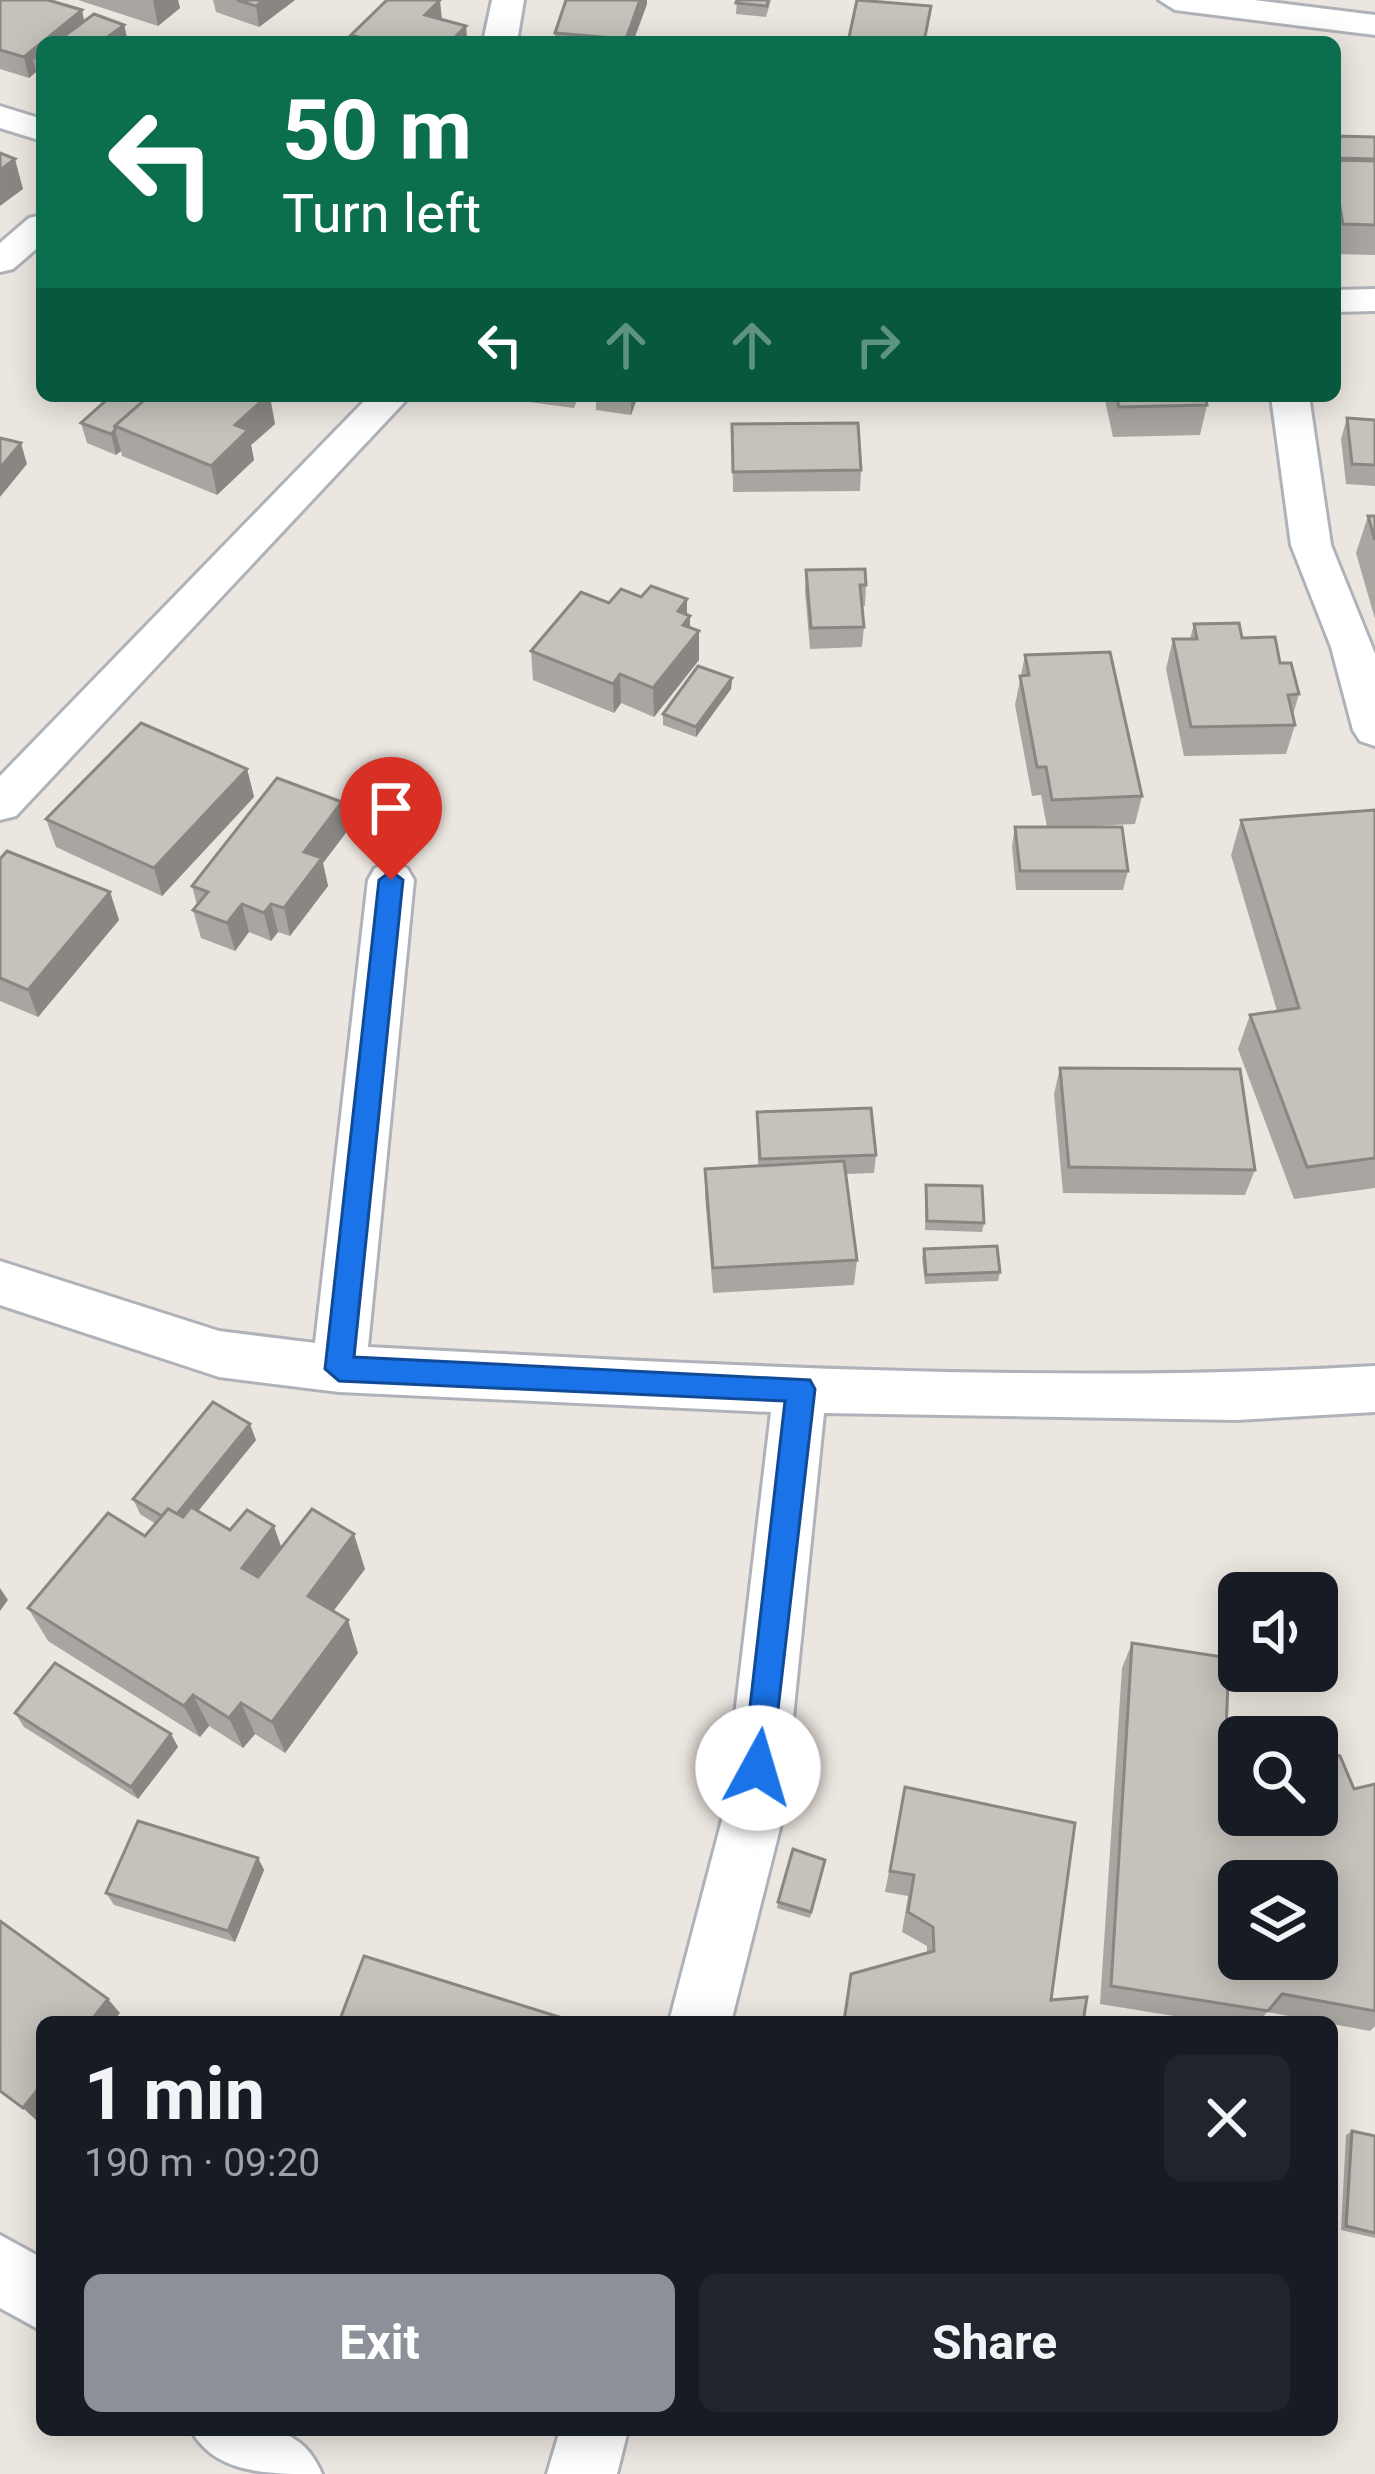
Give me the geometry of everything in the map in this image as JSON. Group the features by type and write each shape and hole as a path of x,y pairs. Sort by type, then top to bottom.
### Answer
{"street":[{"path":"501,36 508,0"},
{"path":"1175,0 1375,25"},
{"path":"0,116 36,129"},
{"path":"0,261 36,231"},
{"path":"1341,301 1375,300"},
{"path":"0,804 385,402"},
{"path":"1291,402 1311,545 1352,646 1375,730"},
{"path":"339,1369 391,880"},
{"path":"0,1283 220,1354 339,1369 800,1389 1236,1397 1375,1389"},
{"path":"702,2016 753,1816 800,1389"},
{"path":"0,2268 36,2294"},
{"path":"234,2436 287,2474"},
{"path":"582,2474 592,2436"}],"building":[{"path":"0,0 48,0 82,10 50,36 36,36 36,47 24,57 0,50"},
{"path":"387,0 440,0 425,15 466,26 456,36 351,35"},
{"path":"566,0 640,0 627,36 555,33"},
{"path":"737,0 768,0 767,6"},
{"path":"857,0 931,6 925,36 849,36"},
{"path":"94,14 124,25 109,36 64,36"},
{"path":"1341,136 1375,137 1375,159 1341,158"},
{"path":"0,153 15,159 0,170"},
{"path":"1341,160 1375,161 1375,225 1343,224"},
{"path":"104,402 142,402 111,434 81,423"},
{"path":"142,402 260,402 235,425 248,430 211,466 115,426"},
{"path":"1118,402 1207,405 1119,407"},
{"path":"1347,418 1375,420 1375,465 1352,464"},
{"path":"858,423 861,470 733,472 732,424"},
{"path":"0,438 21,443 0,468"},
{"path":"865,569 866,585 860,585 864,627 811,628 806,570"},
{"path":"651,586 687,599 678,611 690,616 683,625 699,631 653,688 620,674 613,684 531,651 581,592 609,603 621,589 641,597"},
{"path":"1239,623 1242,638 1275,637 1280,663 1291,663 1299,694 1288,695 1295,725 1191,727 1173,639 1197,639 1194,624"},
{"path":"1110,652 1142,796 1052,800 1046,767 1037,767 1020,676 1029,675 1025,655"},
{"path":"698,666 732,678 696,727 663,714"},
{"path":"141,723 247,769 154,868 46,819"},
{"path":"277,778 342,802 304,852 322,858 284,908 271,904 264,913 242,904 227,923 193,910 208,892 192,886"},
{"path":"1375,810 1375,1158 1307,1167 1250,1015 1299,1008 1241,820"},
{"path":"1015,827 1122,827 1128,871 1020,871"},
{"path":"7,851 110,892 28,990 0,978 0,859"},
{"path":"1060,1068 1240,1069 1255,1170 1069,1167"},
{"path":"871,1108 876,1155 760,1159 757,1112"},
{"path":"844,1161 857,1260 713,1268 705,1169"},
{"path":"926,1185 982,1186 984,1223 927,1221"},
{"path":"997,1246 1000,1272 926,1275 924,1249"},
{"path":"213,1402 250,1424 177,1514 168,1509 162,1516 133,1499"},
{"path":"191,1507 230,1530 247,1510 274,1526 242,1568 258,1577 312,1509 354,1534 308,1596 348,1620 272,1722 241,1703 229,1718 193,1695 184,1706 28,1608 108,1513 145,1536 168,1509 183,1517"},
{"path":"1132,1643 1218,1656 1218,1692 1228,1692 1227,1716 1218,1716 1218,1836 1338,1836 1338,1755 1354,1789 1375,1784 1375,2011 1282,1994 1268,2011 1111,1986"},
{"path":"55,1663 171,1734 131,1787 15,1713"},
{"path":"905,1787 1075,1823 1051,2000 1087,1997 1084,2016 845,2016 851,1974 934,1951 933,1927 908,1912 914,1875 890,1871"},
{"path":"138,1821 258,1858 228,1931 106,1893"},
{"path":"793,1849 825,1860 811,1912 778,1902"},
{"path":"0,1921 108,1999 95,2016 36,2016 36,2092 23,2108 0,2091"},
{"path":"364,1956 556,2016 341,2016"},
{"path":"1352,2131 1375,2136 1375,2233 1346,2226"}],"route":[{"path":"391,880 339,1369 800,1389 758,1768"}]}
